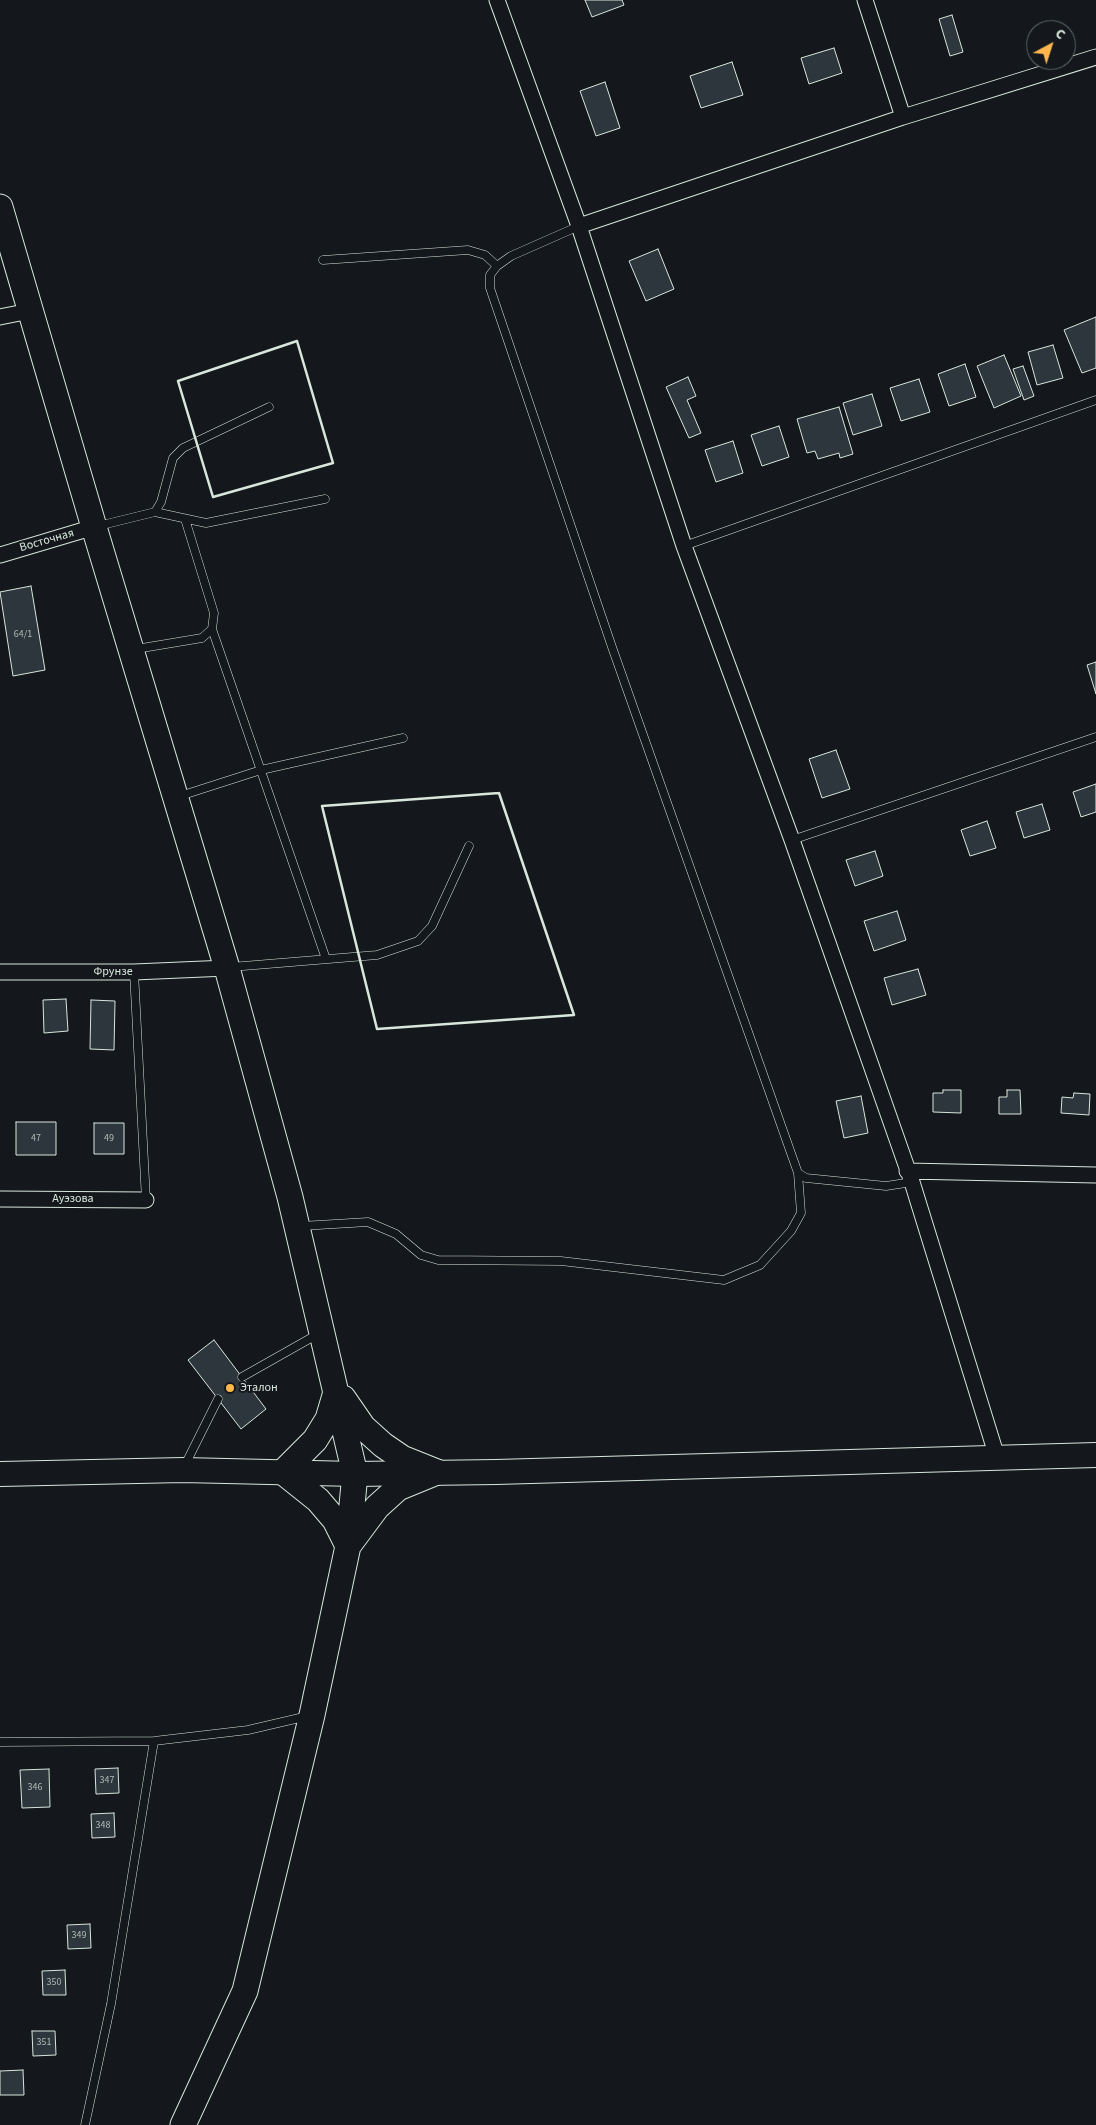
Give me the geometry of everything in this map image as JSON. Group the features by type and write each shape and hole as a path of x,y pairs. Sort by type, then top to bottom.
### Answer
{"highway":[{"path":"0,207 227,968 297,1226 355,1474 348,1546 312,1715 245,1991 183,2125"},
{"path":"336,1390 363,1427 383,1445 402,1458 437,1472"},
{"path":"336,1390 328,1419 319,1433 283,1472 318,1500 335,1520 348,1546"},
{"path":"348,1546 377,1507 398,1488 437,1472"}],"main road":[{"path":"0,1474 183,1470 355,1474 997,1456 1096,1455"}],"street":[{"path":"497,0 579,226 684,546 792,840 910,1176 997,1456"},
{"path":"864,0 903,117"},
{"path":"579,226 903,117 1096,57"},
{"path":"0,317 30,311"},
{"name":"Восточная","path":"0,555 94,527"},
{"name":"Фрунзе","path":"0,972 134,972 227,968"},
{"path":"910,1176 1096,1175"},
{"name":"Ауэзова","path":"0,1199 146,1200"}],"lane":[{"path":"297,1226 368,1222 396,1234 421,1255 438,1260 561,1261 724,1280 760,1265 792,1231 801,1213 798,1173 615,656 490,288 490,275 497,266 511,256 579,226"},
{"path":"323,260 468,250 485,255 497,266"},
{"path":"684,546 1096,400"},
{"path":"155,512 161,502 173,458 183,448 269,407"},
{"path":"94,527 155,512 206,523 326,498"},
{"path":"185,519 214,612 212,628 326,959"},
{"path":"131,650 202,638 212,628"},
{"path":"792,840 1096,737"},
{"path":"175,797 261,770 403,738"},
{"path":"227,968 377,955 418,941 432,926 469,846"},
{"path":"134,972 146,1200"},
{"path":"798,1173 806,1178 886,1186 910,1176"},
{"path":"242,1377 322,1332"},
{"path":"183,1470 218,1399"},
{"path":"0,1742 154,1741 248,1730 312,1715"},
{"path":"85,2125 111,2004 154,1741"}],"building":[{"path":"585,0 622,0 624,5 592,17"},
{"path":"952,15 963,52 950,56 939,19"},
{"path":"834,48 842,73 809,84 801,58"},
{"path":"732,62 743,95 701,108 690,76"},
{"path":"605,82 620,128 596,136 580,91"},
{"path":"658,249 674,289 646,301 629,261"},
{"path":"1096,317 1096,368 1082,373 1064,330"},
{"path":"1053,345 1063,378 1037,385 1028,352"},
{"path":"1004,355 1021,396 994,408 977,366"},
{"path":"965,364 976,397 949,406 938,374"},
{"path":"1023,366 1034,396 1024,400 1013,369"},
{"path":"688,377 696,396 687,400 701,433 689,438 666,387"},
{"path":"919,379 930,412 901,421 890,388"},
{"path":"872,394 882,426 853,435 843,403"},
{"path":"839,407 853,454 840,458 839,453 818,459 815,451 807,453 797,419"},
{"path":"779,426 789,457 762,466 751,435"},
{"path":"733,441 743,473 716,482 705,450"},
{"path":"31,586 45,670 13,676 0,592"},
{"path":"1096,662 1096,694 1087,665"},
{"path":"836,750 850,789 822,798 809,759"},
{"path":"1096,784 1096,812 1081,817 1073,792"},
{"path":"1042,804 1050,830 1024,838 1016,812"},
{"path":"987,821 996,848 970,856 961,830"},
{"path":"875,851 883,876 855,886 846,860"},
{"path":"897,911 906,940 874,951 864,921"},
{"path":"918,969 926,995 892,1005 884,978"},
{"path":"66,999 68,1031 44,1033 43,1000"},
{"path":"91,1000 115,1001 114,1050 90,1049"},
{"path":"943,1090 961,1090 961,1113 933,1112 933,1093 943,1093"},
{"path":"1007,1090 1020,1090 1021,1114 999,1114 999,1097 1007,1097"},
{"path":"1074,1093 1090,1094 1089,1115 1061,1113 1062,1097 1073,1098"},
{"path":"861,1096 868,1133 844,1138 836,1101"},
{"path":"16,1122 56,1122 56,1155 16,1155"},
{"path":"94,1123 124,1123 124,1154 94,1154"},
{"name":"Эталон","path":"214,1340 266,1409 241,1429 188,1360"},
{"path":"118,1768 119,1793 96,1794 95,1769"},
{"path":"49,1769 50,1807 22,1808 20,1770"},
{"path":"114,1813 115,1837 92,1838 91,1814"},
{"path":"90,1924 91,1948 68,1949 67,1925"},
{"path":"65,1970 66,1995 43,1995 42,1971"},
{"path":"32,2031 55,2031 56,2055 33,2056"},
{"path":"23,2070 24,2095 0,2095 0,2071"}],"wall":[{"path":"297,341 333,463 213,497 178,381 297,341"},
{"path":"499,793 574,1015 377,1029 322,806 499,793"}],"place":[{"name":"Эталон","path":"230,1388"}]}
